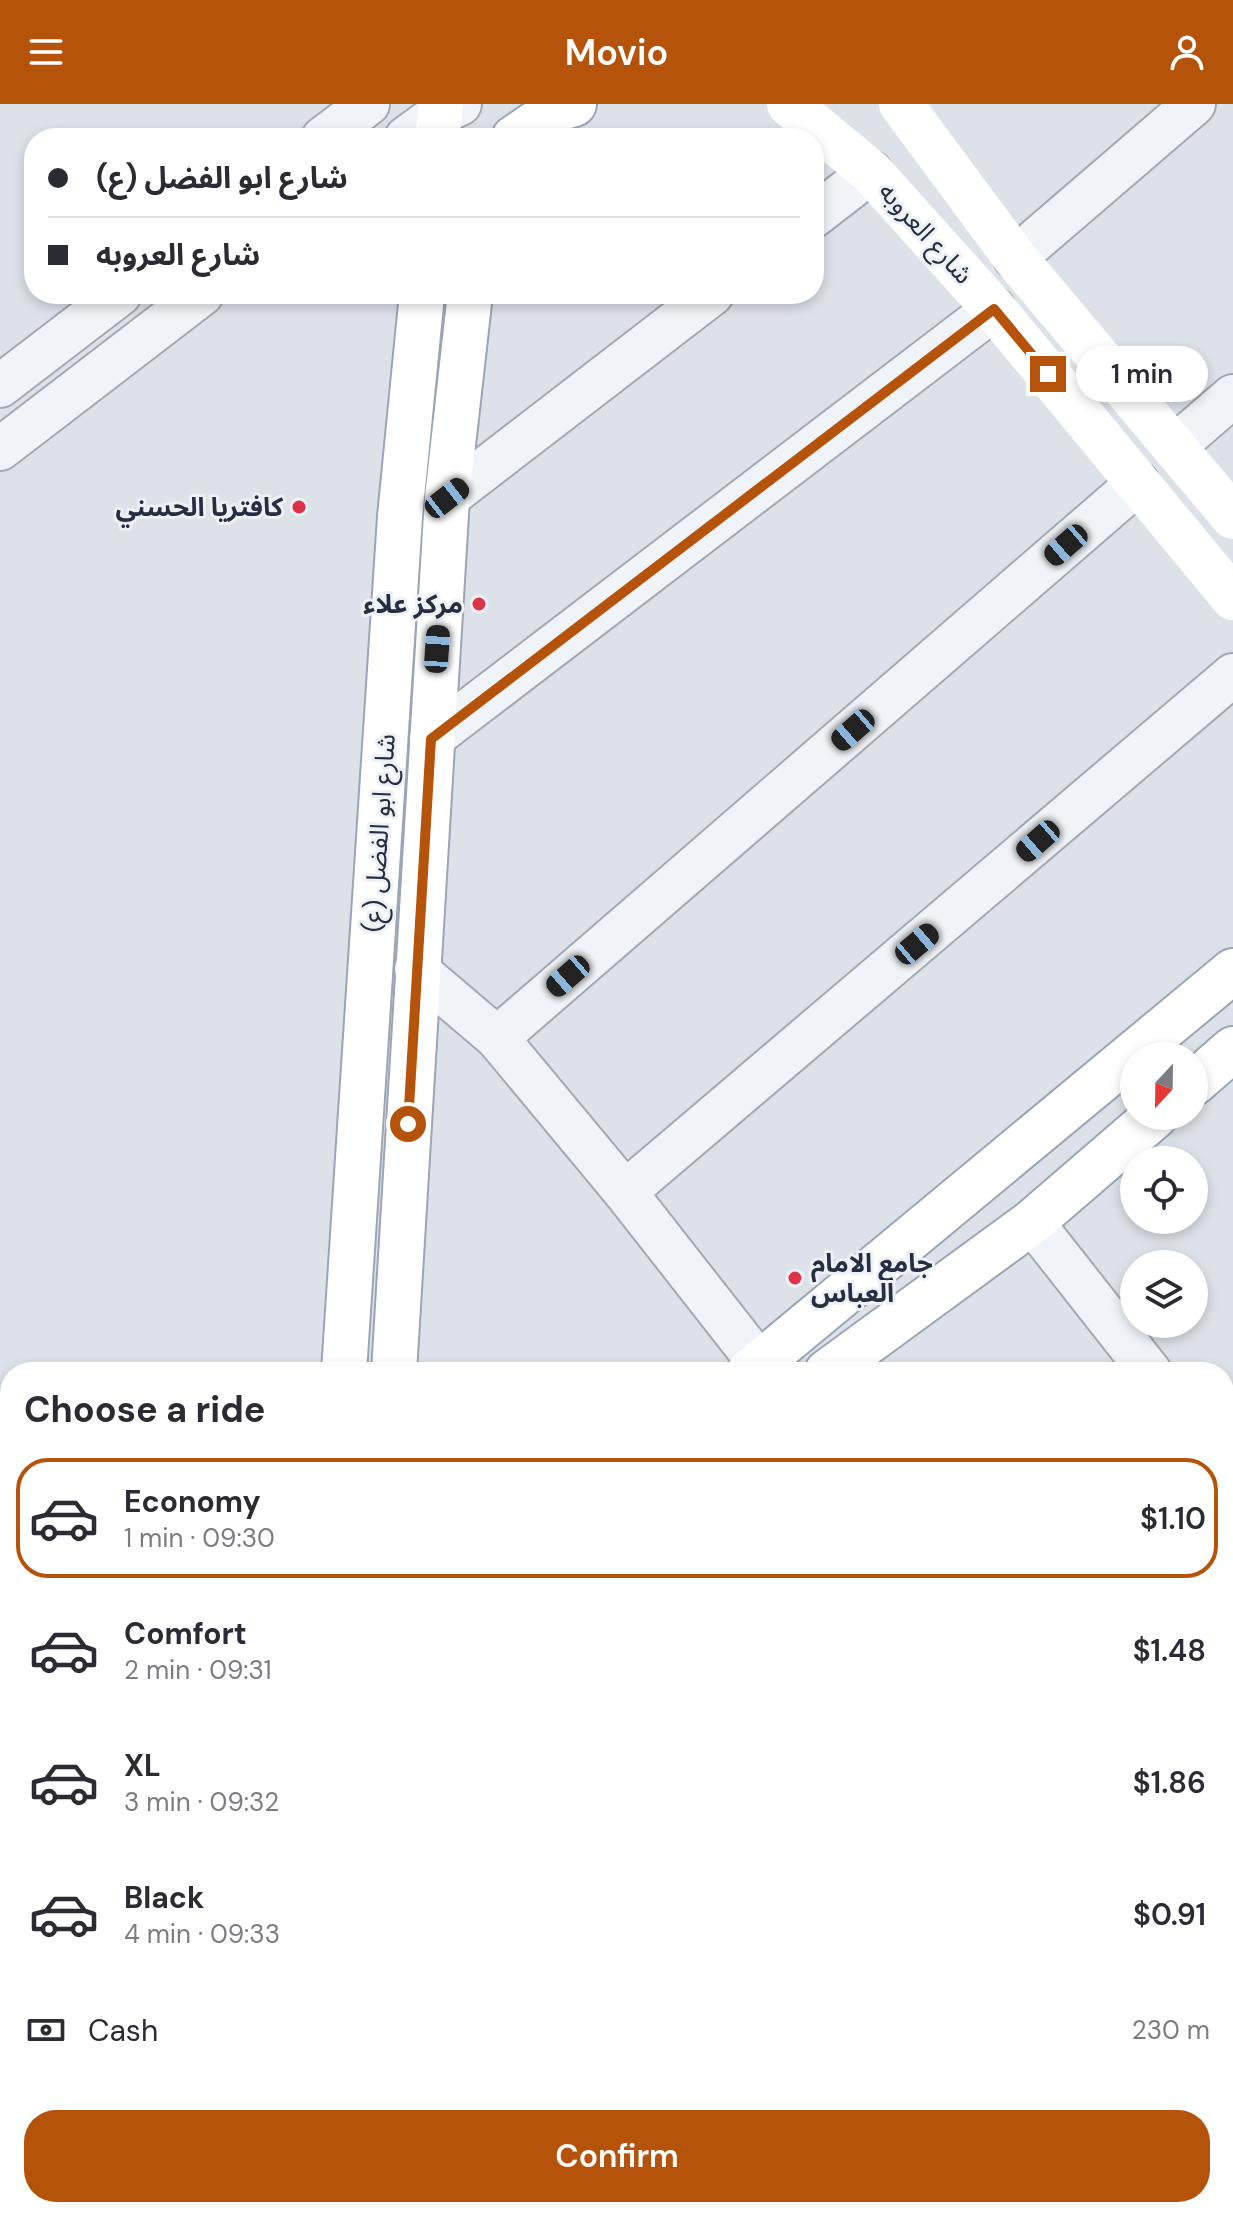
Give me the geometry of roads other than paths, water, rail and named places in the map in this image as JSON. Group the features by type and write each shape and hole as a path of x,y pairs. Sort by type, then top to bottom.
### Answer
{"main road":[{"path":"529,128 555,110 574,104"},
{"name":"شارع العروبه","path":"789,104 818,128"},
{"name":"شارع العروبه","path":"901,104 1015,258 1233,517"},
{"name":"شارع العروبه","path":"824,133 871,172 994,309 1233,598"},
{"name":"شارع ابو الفضل (ع)","path":"345,1362 400,517 421,304"},
{"name":"شارع ابو الفضل (ع)","path":"395,1362 416,969 447,498 469,304"},
{"path":"761,1362 1233,971"},
{"path":"1208,1071 1233,1049"},
{"path":"841,1362 1032,1222 1139,1130"}],"street":[{"path":"336,128 368,104"},
{"path":"1015,258 1194,104"},
{"path":"824,208 871,172"},
{"path":"0,386 107,304"},
{"path":"0,449 189,304"},
{"path":"447,498 699,304"},
{"path":"431,739 994,309"},
{"path":"1175,446 1233,396"},
{"path":"497,1038 1138,483"},
{"path":"625,1192 1233,675"},
{"path":"416,969 497,1038 625,1192 750,1362"},
{"path":"1032,1222 1142,1362"}],"place":[{"name":"كافتريا الحسني","path":"299,507"},
{"name":"مركز علاء","path":"479,604"},
{"name":"جامع الامام العباس","path":"795,1278"}]}
